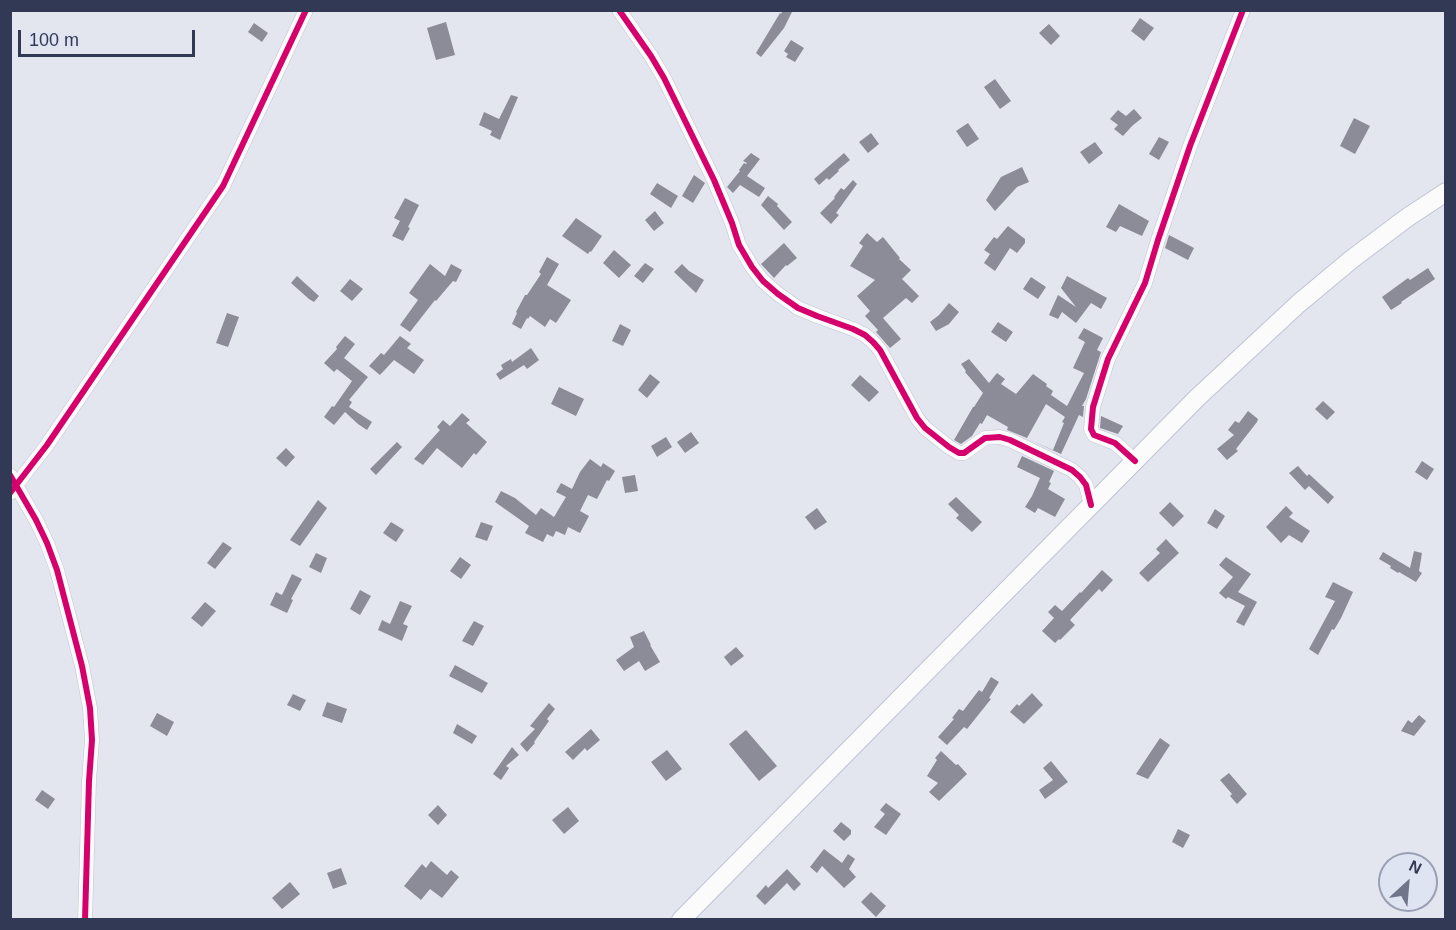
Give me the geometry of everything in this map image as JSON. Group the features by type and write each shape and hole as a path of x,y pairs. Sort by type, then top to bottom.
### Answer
{"main road":[{"path":"681,920 1197,398 1299,304 1352,259 1446,192"}],"street":[{"path":"85,920 92,740 90,708 82,666 57,570 36,520 12,485 46,445 223,186 306,10"},
{"path":"619,10 664,78 714,180 739,245 763,281 798,308 853,329 873,342 880,350 917,418 925,428 949,447 958,453 964,453 985,438 1000,437 1010,440 1072,470 1086,485 1091,505"},
{"path":"1135,461 1115,443 1094,435 1091,429 1093,407 1108,359 1145,283 1190,146 1243,10"}],"building":[{"path":"783,10 793,10 784,28 761,57 756,53"},
{"path":"1140,18 1154,28 1144,41 1131,31"},
{"path":"446,22 455,55 436,60 427,28"},
{"path":"254,23 268,33 262,42 248,32"},
{"path":"1049,24 1060,36 1051,45 1039,33"},
{"path":"791,40 804,48 795,62 786,57 788,54 784,51"},
{"path":"995,79 1011,101 1000,109 984,87"},
{"path":"511,95 518,97 500,140 490,135 492,131 479,125 484,112 499,119"},
{"path":"1134,109 1142,118 1123,136 1114,129 1118,125 1110,119 1118,110 1126,116"},
{"path":"1354,118 1370,126 1355,154 1340,146"},
{"path":"968,123 979,139 967,147 956,131"},
{"path":"871,133 879,144 868,153 859,142"},
{"path":"1159,137 1169,142 1159,160 1149,154"},
{"path":"1095,142 1103,153 1089,164 1080,152"},
{"path":"751,153 760,159 747,176 765,188 759,197 740,185 733,193 727,187 744,163 747,163 743,161"},
{"path":"844,153 850,160 829,180 827,178 819,185 814,179"},
{"path":"1022,167 1029,182 1017,187 995,211 986,200 1001,177"},
{"path":"694,175 705,183 693,203 682,196"},
{"path":"853,180 857,184 836,213 839,215 831,224 820,213 835,198 841,188 844,190"},
{"path":"657,183 678,196 671,208 650,194"},
{"path":"768,196 778,204 777,206 792,222 784,230 761,205"},
{"path":"405,198 419,205 403,241 392,236 400,221 394,218"},
{"path":"1119,204 1149,221 1142,236 1120,226 1116,232 1106,227"},
{"path":"655,211 664,223 654,231 645,220"},
{"path":"576,218 602,236 588,254 562,236"},
{"path":"1008,226 1025,239 1025,243 1017,253 1010,248 995,271 984,263 990,254 984,250 994,237 997,239"},
{"path":"867,233 877,242 883,237 899,259 911,270 902,279 919,296 912,303 906,298 883,318 901,339 890,348 865,316 870,311 857,296 875,280 850,266 863,246 859,243"},
{"path":"1169,235 1194,248 1188,260 1165,248"},
{"path":"784,243 797,258 786,265 774,278 761,264"},
{"path":"614,250 631,265 619,278 603,263"},
{"path":"547,257 559,264 547,285 571,300 556,323 550,319 545,327 530,316 521,329 512,324 516,312 525,295 541,274 539,272"},
{"path":"645,263 654,269 643,283 634,276"},
{"path":"430,264 445,276 451,264 462,270 456,282 453,281 435,300 410,332 400,325 418,300 409,293"},
{"path":"682,264 704,280 696,293 674,272"},
{"path":"1428,268 1435,279 1391,310 1382,297 1408,278 1410,280"},
{"path":"297,276 319,296 314,302 291,283"},
{"path":"1067,276 1107,298 1101,309 1091,303 1076,323 1062,312 1058,319 1049,315 1058,295 1076,307 1061,288"},
{"path":"1031,277 1046,287 1038,299 1023,289"},
{"path":"350,279 363,289 352,301 340,291"},
{"path":"949,303 959,312 949,324 936,331 930,322"},
{"path":"227,313 239,317 228,347 216,343"},
{"path":"998,322 1013,332 1006,342 991,332"},
{"path":"620,324 631,330 623,346 612,341"},
{"path":"1084,328 1103,338 1097,350 1101,352 1082,406 1084,406 1083,417 1079,415 1061,454 1030,440 1053,450 1065,417 1046,404 1027,438 1007,430 1008,427 987,415 972,436 961,444 954,440 983,393 961,364 969,359 989,383 997,373 1005,379 1001,384 1016,394 1033,374 1053,391 1051,395 1067,406 1084,373 1073,368 1085,342 1078,338"},
{"path":"345,336 355,344 344,358 368,377 349,400 352,402 349,407 372,422 367,430 345,412 334,425 324,417 352,381 337,369 334,372 324,363"},
{"path":"400,336 411,344 407,348 424,360 414,374 394,360 380,375 369,366 381,353 384,355"},
{"path":"531,348 539,360 527,369 524,365 500,380 496,374 503,369 501,365 511,359 512,362"},
{"path":"650,374 660,382 647,398 638,390"},
{"path":"860,375 879,392 869,402 851,385"},
{"path":"559,387 584,399 576,416 551,404"},
{"path":"1323,401 1335,412 1327,420 1315,409"},
{"path":"1248,411 1258,419 1257,422 1236,449 1238,451 1227,460 1217,449 1234,435 1228,430 1235,421 1239,423"},
{"path":"462,413 470,420 466,423 487,442 476,455 474,453 462,468 437,448 423,465 414,459 440,430 437,427 443,420 450,426"},
{"path":"1101,416 1123,426 1118,434 1100,428"},
{"path":"691,432 699,443 685,453 677,442"},
{"path":"666,437 672,447 657,457 651,446"},
{"path":"397,442 402,447 376,475 370,469"},
{"path":"286,448 295,457 286,467 276,458"},
{"path":"1022,456 1054,471 1048,489 1065,499 1055,517 1038,508 1035,513 1025,507 1040,478 1017,467"},
{"path":"590,459 601,467 603,463 615,471 609,481 607,480 597,499 588,495 580,511 589,516 580,533 568,527 565,535 556,531 553,537 547,534 543,542 525,533 529,526 495,502 501,491 515,498 536,515 541,508 554,517 566,497 556,492 561,483 572,489 580,472"},
{"path":"1422,461 1434,469 1427,480 1415,472"},
{"path":"1298,466 1334,497 1328,504 1309,486 1305,490 1289,473"},
{"path":"635,475 638,491 625,493 622,477"},
{"path":"956,497 982,522 972,532 956,518 959,515 948,504"},
{"path":"318,500 327,508 300,546 290,540"},
{"path":"1170,502 1184,516 1173,527 1159,513"},
{"path":"1286,506 1293,513 1289,517 1310,531 1302,543 1289,535 1281,543 1266,527"},
{"path":"817,508 827,522 815,530 805,517"},
{"path":"1215,509 1225,516 1217,529 1207,523"},
{"path":"391,522 404,530 396,542 383,533"},
{"path":"481,522 493,526 487,541 475,537"},
{"path":"1166,539 1179,553 1148,582 1139,573 1160,553 1156,549"},
{"path":"223,542 232,548 215,569 207,563"},
{"path":"1414,551 1422,553 1419,571 1422,573 1416,582 1398,573 1379,559 1383,552 1410,568"},
{"path":"316,553 327,558 321,573 309,567"},
{"path":"460,557 471,565 461,579 450,571"},
{"path":"1226,557 1251,574 1238,592 1257,602 1244,626 1236,622 1245,606 1228,597 1226,599 1219,593 1233,577 1219,565"},
{"path":"1102,570 1113,580 1102,592 1099,589 1070,620 1075,625 1055,643 1042,631 1054,618 1048,612 1055,605 1062,611"},
{"path":"292,574 302,579 291,599 293,600 287,613 270,605 276,592 282,595"},
{"path":"1333,582 1353,592 1341,618 1334,630 1332,629 1318,655 1309,649 1335,601 1325,597"},
{"path":"360,590 371,596 360,615 350,609"},
{"path":"400,601 412,606 403,624 408,626 402,641 378,630 382,620 390,624"},
{"path":"205,602 216,611 202,627 191,618"},
{"path":"474,621 484,626 473,646 462,641"},
{"path":"644,631 660,662 645,671 639,661 624,671 616,660 634,647 630,637"},
{"path":"736,647 744,656 731,666 724,657"},
{"path":"455,665 488,683 482,693 449,676"},
{"path":"991,677 999,682 989,698 991,699 967,729 964,727 947,745 938,737 954,719 952,718 959,709 963,711 979,690 982,692"},
{"path":"1032,693 1043,705 1024,724 1010,712"},
{"path":"293,694 306,700 300,711 287,705"},
{"path":"327,702 347,709 342,723 322,716"},
{"path":"549,703 555,709 527,752 520,744 535,729 530,726"},
{"path":"157,713 174,722 167,736 150,726"},
{"path":"1419,715 1426,721 1414,736 1401,731 1408,720 1412,723"},
{"path":"457,724 477,736 472,744 453,733"},
{"path":"591,729 600,740 587,751 585,748 573,760 565,752"},
{"path":"746,730 777,766 759,781 729,744"},
{"path":"1160,738 1170,745 1148,779 1136,774"},
{"path":"512,747 519,755 506,766 509,768 501,780 493,774"},
{"path":"667,750 682,769 666,781 651,762"},
{"path":"941,751 967,774 939,801 929,792 938,783 927,776 937,760 935,758"},
{"path":"1051,761 1068,782 1045,799 1039,790 1053,780 1043,768"},
{"path":"1229,773 1247,794 1237,804 1220,780"},
{"path":"42,790 55,799 48,809 35,800"},
{"path":"886,803 901,814 886,835 874,827 885,814 880,810"},
{"path":"438,805 447,815 438,825 428,815"},
{"path":"568,807 579,821 564,834 552,820"},
{"path":"841,822 851,830 851,834 844,841 833,831"},
{"path":"1178,829 1190,835 1183,848 1172,842"},
{"path":"824,849 842,863 848,854 855,859 849,869 856,877 844,888 822,866 817,873 810,867"},
{"path":"431,861 447,875 451,870 459,877 442,898 430,889 421,900 404,886 422,864 426,868"},
{"path":"341,868 347,884 333,889 327,873"},
{"path":"787,869 801,884 794,891 787,883 765,905 756,896 766,885 768,888"},
{"path":"290,882 300,894 282,909 272,898"},
{"path":"871,892 886,906 876,917 861,902"}],"cycle path":[{"path":"10,493 47,445 223,186 306,10"},
{"path":"619,10 664,78 714,180 739,245 763,281 798,308 853,329 873,342 880,350 917,418 925,428 949,447 959,453 964,453 985,438 1000,437 1010,440 1072,470 1086,485 1091,505"},
{"path":"1135,461 1115,443 1094,435 1091,429 1093,407 1108,359 1145,283 1190,146 1243,10"},
{"path":"10,475 36,520 57,570 82,666 90,708 92,740 85,920"}]}
